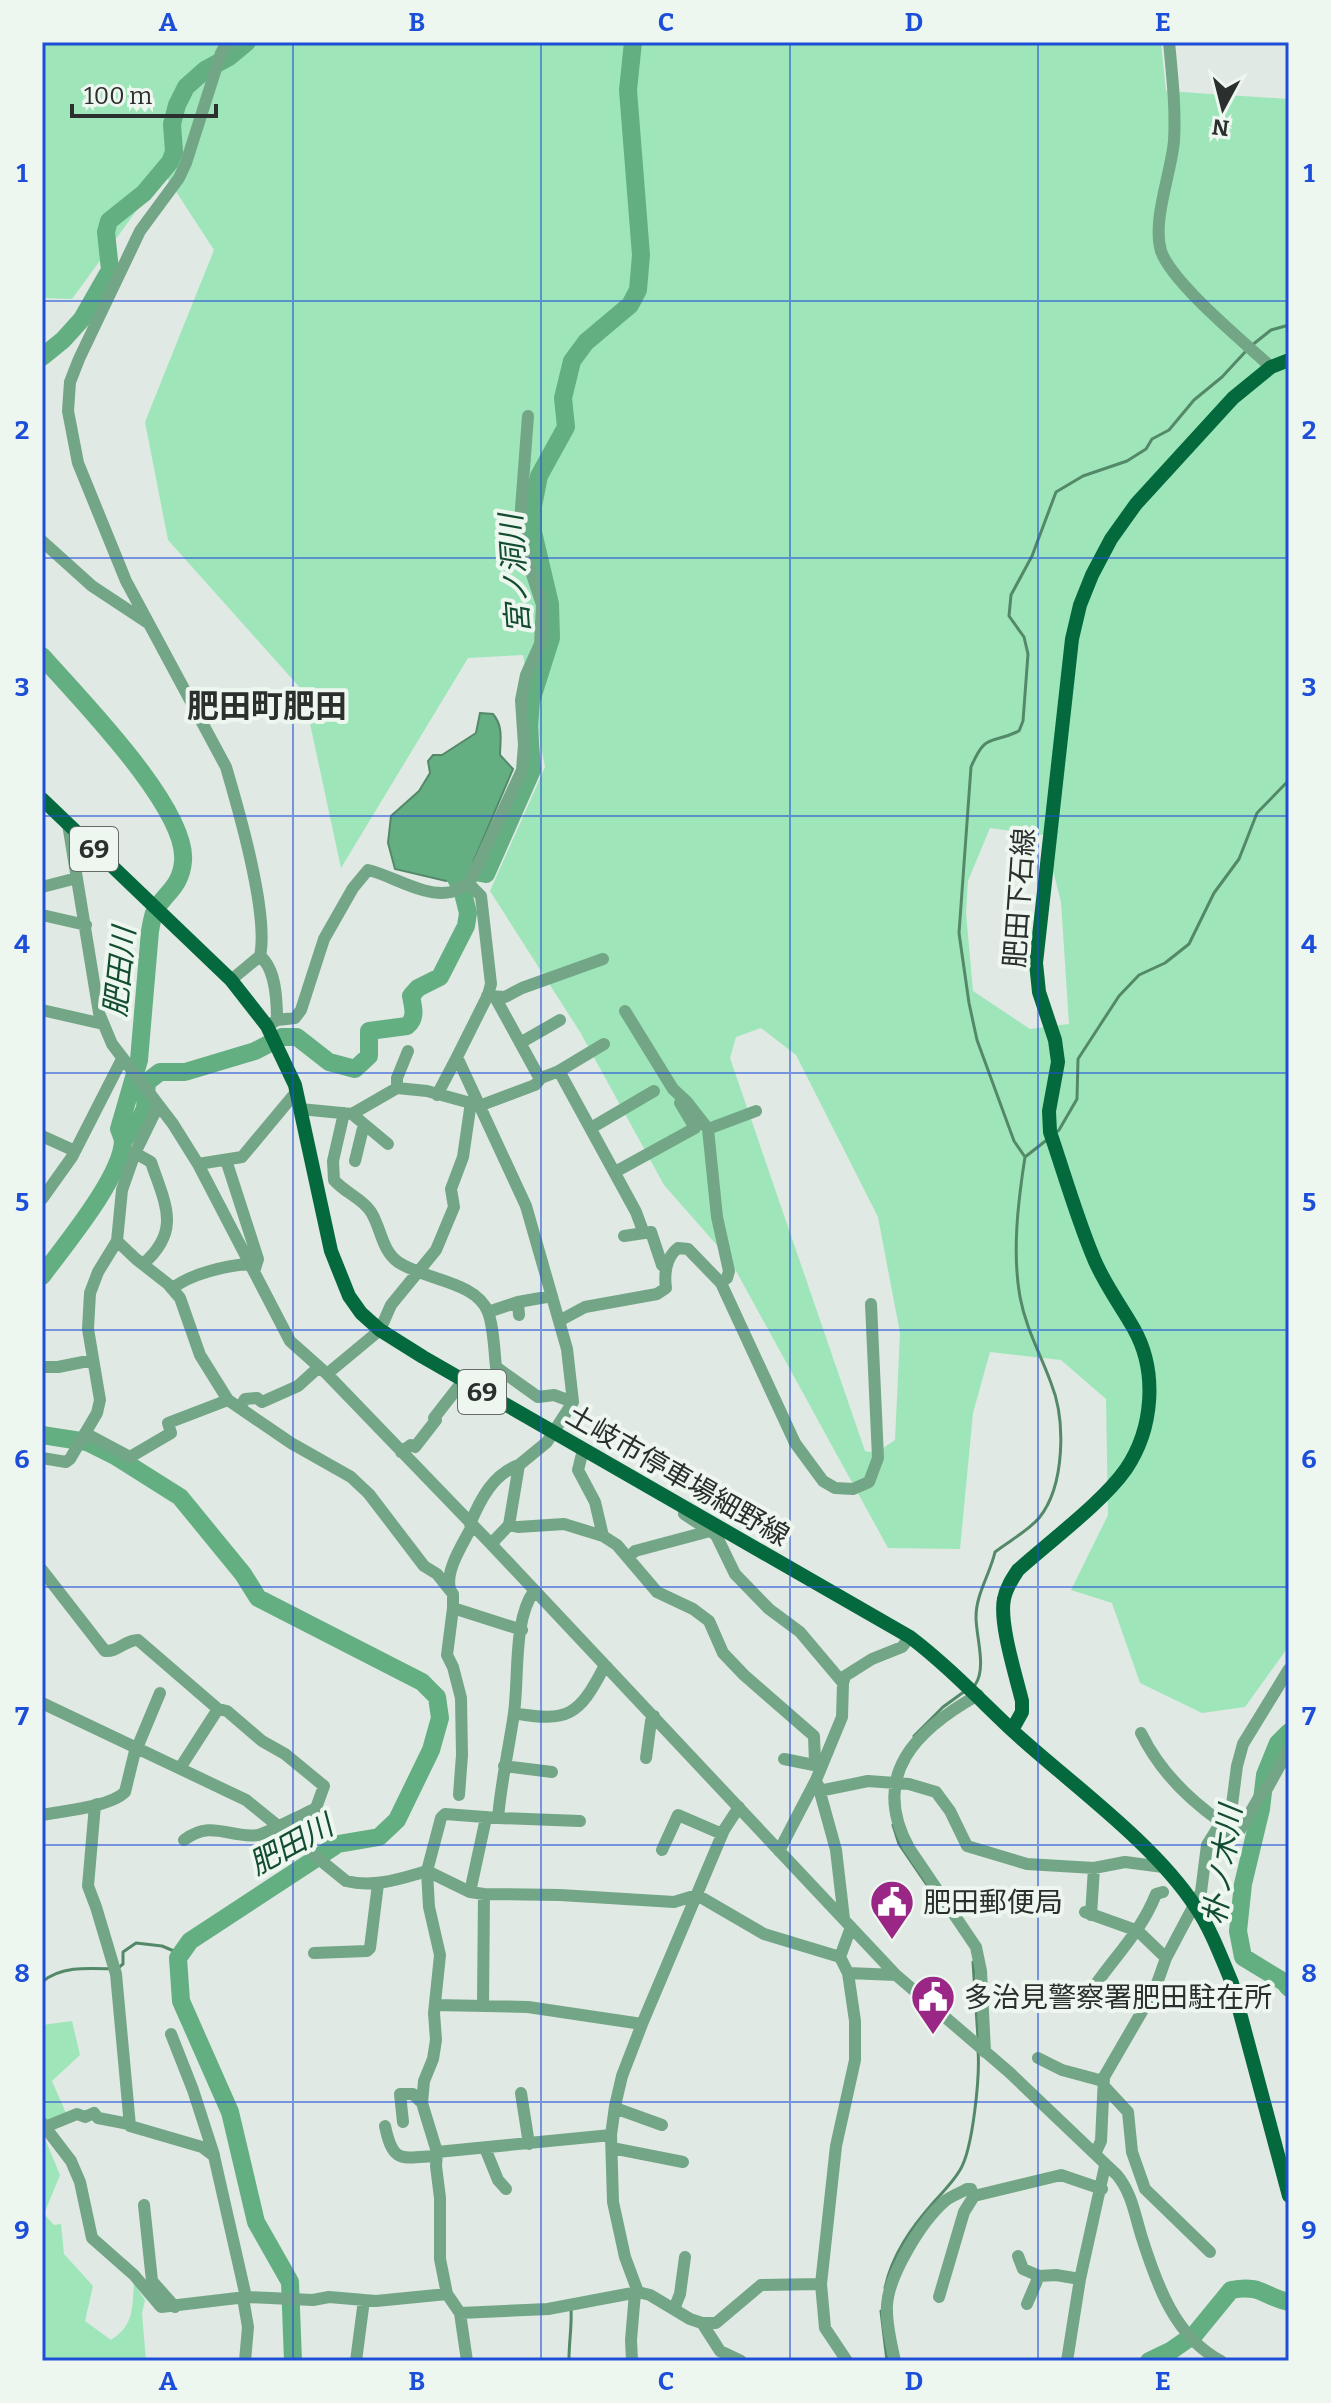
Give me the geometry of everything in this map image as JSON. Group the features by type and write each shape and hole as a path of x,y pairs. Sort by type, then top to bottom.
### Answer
{"main road":[{"name":"肥田下石線","path":"1012,1730 1022,1712 1022,1701 1003,1616 1009,1584 1018,1570 1115,1484 1136,1451 1149,1404 1150,1381 1136,1333 1092,1256 1050,1132 1049,1111 1058,1062 1055,1040 1039,992 1036,963 1072,639 1080,605 1092,575 1111,539 1136,504 1233,398 1271,367 1289,360"},
{"name":"土岐市停車場細野線","path":"42,799 272,1023 297,1091 331,1251 339,1274 361,1313 380,1330 467,1383 910,1637 973,1690 1012,1730 1163,1867 1195,1905 1232,1983 1289,2196"}],"street":[{"path":"1169,42 1174,136 1158,237 1162,253 1173,272 1271,367"},
{"path":"224,48 179,178 140,231 70,382 68,411 78,463 126,581 226,767 258,904 262,934 260,956 231,980"},
{"path":"260,956 267,962 277,1001 272,1023 295,1018 301,1010 324,939 353,888 368,870 436,892 454,891 469,884 522,770 524,745 520,712 523,686 540,644 542,605 519,535 528,416"},
{"path":"42,541 92,586 148,623"},
{"path":"68,824 103,1024 122,1059 173,1124 198,1164 290,1341 323,1370 491,1544 896,1975 932,2003 1117,2175 1129,2193 1160,2289 1178,2323 1204,2352 1221,2361"},
{"path":"42,887 77,878"},
{"path":"437,1095 491,997 483,905 481,896 469,884"},
{"path":"42,915 86,925"},
{"path":"491,997 511,995 522,988 603,959"},
{"path":"491,997 540,1079"},
{"path":"42,1010 103,1024"},
{"path":"625,1011 676,1092 708,1129 717,1217 729,1271 721,1283"},
{"path":"520,1043 560,1020"},
{"path":"573,1402 554,1395 538,1397 496,1367 488,1312 476,1295 392,1257 370,1211 334,1180 333,1161 348,1113 397,1088 427,1091 476,1104 535,1085 540,1079 604,1044"},
{"path":"397,1088 397,1078 408,1051"},
{"path":"450,1590 450,1569 488,1489 553,1433 573,1402 567,1349 526,1206 476,1104 457,1057"},
{"path":"42,1199 75,1151 122,1059"},
{"path":"559,1071 615,1172 643,1231"},
{"path":"198,1164 242,1157 297,1091"},
{"path":"591,1128 654,1091"},
{"path":"615,1172 695,1128 676,1092"},
{"path":"240,1408 245,1399 257,1398 262,1402 298,1386 380,1330 391,1305 436,1250 451,1218 454,1207 451,1189 463,1157 476,1104"},
{"path":"42,1458 66,1462 70,1459 99,1406 88,1318 90,1293 98,1272 117,1241 122,1190 135,1153 158,1106"},
{"path":"300,1109 348,1113 388,1144"},
{"path":"708,1129 756,1111"},
{"path":"355,1161 364,1124"},
{"path":"42,1136 75,1151"},
{"path":"135,1153 151,1162 167,1213 166,1234 160,1249 143,1264"},
{"path":"226,1160 258,1259 252,1268"},
{"path":"624,1236 651,1232 666,1269"},
{"path":"117,1241 180,1298 200,1355 228,1400 291,1443 351,1477 369,1494 424,1566 437,1574 453,1594 447,1655 461,1698 459,1795"},
{"path":"559,1321 585,1307 657,1294 666,1288 666,1269 671,1253 678,1248 688,1249 721,1283 795,1443 823,1481 835,1488 853,1489 869,1482 878,1458 871,1304"},
{"path":"172,1289 179,1283 211,1271 252,1268"},
{"path":"488,1312 519,1309 552,1296"},
{"path":"42,1367 93,1360"},
{"path":"401,1452 421,1442 436,1420 434,1418 459,1386 467,1383"},
{"path":"85,1434 130,1457 171,1433 168,1423 228,1400"},
{"path":"583,1450 578,1470 595,1502 603,1536"},
{"path":"491,1544 509,1525 519,1465"},
{"path":"677,1502 679,1511 720,1540 735,1574 769,1609 800,1632 843,1683"},
{"path":"509,1525 564,1524 603,1536 629,1557 657,1592 693,1609 709,1621 723,1653 814,1736 818,1775 836,1850 848,1923 840,1957 848,1973 855,2021 855,2060 839,2133 821,2284 825,2328 847,2361"},
{"path":"629,1557 635,1551 710,1531"},
{"path":"42,1570 105,1651 112,1652 138,1640 218,1709 227,1711 324,1786 316,1808 267,1833 258,1835 207,1829 184,1840"},
{"path":"470,1892 504,1766 514,1713 523,1614 534,1591"},
{"path":"453,1608 522,1630"},
{"path":"779,1851 818,1775 842,1717 843,1683 850,1672 902,1647 910,1637"},
{"path":"514,1713 552,1717 570,1712 587,1700 607,1667"},
{"path":"1095,2154 1101,2141 1103,2083 1108,2066 1155,1989 1166,1958 1195,1905 1204,1884 1204,1854 1232,1805 1243,1744 1289,1669"},
{"path":"973,1690 923,1733 891,1783 903,1839 970,1936 979,1955 984,2051"},
{"path":"42,1815 98,1804 125,1792 136,1748 160,1693"},
{"path":"42,1703 246,1800 346,1881 361,1885 378,1884 427,1871 470,1892 484,1894 674,1902 697,1895 764,1934 840,1957"},
{"path":"180,1768 218,1709"},
{"path":"646,1758 654,1716"},
{"path":"1141,1733 1154,1756 1195,1804 1221,1822"},
{"path":"1212,1837 1240,1830 1289,1749"},
{"path":"784,1759 818,1775 909,1784 939,1794 967,1846 1027,1864 1094,1868 1125,1862 1163,1867"},
{"path":"504,1766 552,1772"},
{"path":"98,1804 95,1805 88,1886 116,1974 129,2124"},
{"path":"632,2361 636,2293 613,2202 615,2108 622,2076 642,2024 722,1834 739,1807"},
{"path":"467,2361 460,2313 447,2294 440,2259 436,2154 422,2103 424,2081 433,2059 436,2040 435,2005 440,1955 429,1907 427,1871 441,1818 445,1814 580,1821"},
{"path":"662,1850 678,1815 722,1834"},
{"path":"1094,1868 1088,1913 1138,1931 1166,1958"},
{"path":"314,1953 367,1951 370,1948 378,1884"},
{"path":"1096,1984 1148,1916 1156,1894 1163,1892"},
{"path":"483,2005 484,1894"},
{"path":"848,1973 896,1975"},
{"path":"435,2005 528,2007 642,2024"},
{"path":"171,2034 214,2156 245,2298 248,2327 245,2361"},
{"path":"1038,2058 1062,2070 1103,2083 1128,2112 1132,2152 1145,2189 1210,2252"},
{"path":"521,2093 529,2144"},
{"path":"403,2122 400,2094 413,2094 422,2103"},
{"path":"615,2108 662,2125"},
{"path":"214,2156 202,2147 136,2129 129,2124 98,2118 94,2113 85,2117 77,2114 44,2125 71,2161 80,2182 92,2238 134,2275 161,2307 245,2298 364,2300 447,2294"},
{"path":"385,2126 390,2148 397,2156 407,2159 529,2144 612,2142 683,2162"},
{"path":"823,2130 839,2133"},
{"path":"485,2148 498,2180 506,2189"},
{"path":"1067,2361 1080,2279 1105,2166"},
{"path":"939,2297 964,2212 974,2196 1061,2175 1102,2189"},
{"path":"895,2361 887,2307 895,2277 910,2247 941,2204 967,2189 971,2189 974,2196"},
{"path":"144,2205 152,2281 175,2307"},
{"path":"1018,2256 1023,2269 1039,2276 1080,2279"},
{"path":"674,2309 680,2294 685,2257"},
{"path":"1027,2304 1039,2276"},
{"path":"460,2313 548,2309 636,2293 650,2295 702,2323 716,2323 761,2285 821,2284"},
{"path":"356,2361 364,2300"},
{"path":"702,2323 720,2351 741,2361"}],"shaded area":[{"path":"42,42 1161,42 1166,91 1289,99 1289,1646 1245,1707 1202,1713 1140,1683 1112,1603 1071,1590 1108,1515 1106,1399 1061,1360 990,1352 973,1413 960,1549 888,1548 730,1260 664,1185 580,1032 490,891 545,767 523,655 468,658 341,868 303,691 168,540 145,422 214,250 164,173 72,299 42,298","holes":["990,828 1044,835 1061,902 1069,1024 1030,1029 973,991 966,913 968,881","761,1028 796,1055 878,1217 900,1333 895,1440 876,1453 865,1451 730,1058 736,1037"]},
{"path":"480,713 493,714 499,724 500,755 513,769 469,872 446,881 395,869 388,843 391,816 419,791 430,773 428,761 433,755 442,755 476,733"},
{"path":"72,2021 80,2055 52,2081 66,2113 43,2134 60,2175 44,2214 54,2225 61,2224 64,2254 93,2286 85,2321 111,2340 128,2322 134,2283 145,2300 142,2313 146,2361 42,2361 42,2025"}],"waterway":[{"path":"42,357 82,319 110,270 106,232 109,221 144,193 170,162 174,152 172,124 186,87 205,70 229,57 247,42"},
{"name":"宮ノ洞川","path":"123,1141 140,1120 145,1108 147,1082 160,1072 185,1072 255,1051 282,1037 297,1037 329,1062 355,1069 369,1056 369,1031 410,1023 414,1012 411,996 418,988 440,977 466,926 468,913 462,889 454,875 465,870 486,874 532,770 531,701 551,638 550,604 533,532 533,506 539,476 566,427 563,398 572,361 586,342 630,305 638,290 641,255 628,90 633,42"},
{"path":"1251,346 1271,330 1289,325"},
{"path":"1025,1157 1014,1141 977,1040 959,933 971,767 985,744 1019,731 1023,721 1028,654 1024,637 1009,616 1011,595 1032,556 1056,492 1083,476 1127,461 1146,449 1152,439 1169,430 1194,400 1222,377 1246,351"},
{"name":"肥田川","path":"42,656 103,724 150,783 180,839 183,861 179,878 158,906 152,920 139,1060 119,1129 123,1141 120,1156 90,1211 42,1276"},
{"path":"1054,1134 1077,1099 1078,1059 1119,996 1139,975 1165,963 1189,944 1214,893 1239,859 1257,813 1289,780"},
{"path":"975,1685 981,1661 977,1609 995,1552 1039,1518 1048,1505 1058,1471 1061,1434 1056,1398 1023,1309 1016,1262 1018,1209 1025,1157 1048,1139"},
{"name":"肥田川","path":"42,1435 87,1442 180,1497 243,1574 258,1598 422,1682 437,1697 440,1718 431,1750 397,1820 379,1837 338,1844 190,1941 178,1958 181,2001 230,2112 256,2222 290,2282 293,2361"},
{"path":"914,1736 943,1707 965,1691"},
{"name":"朴ノ木川","path":"1289,1732 1278,1743 1265,1775 1261,1809 1243,1884 1238,1931 1243,1957 1289,1988"},
{"path":"893,1825 899,1844 940,1904"},
{"path":"118,1968 123,1964 123,1952 136,1943 162,1946 181,1954"},
{"path":"973,1962 978,2038"},
{"path":"42,1982 66,1971 111,1969"},
{"path":"885,2288 903,2242 954,2179 965,2160 975,2112 978,2050"},
{"name":"朴ノ木川","path":"1149,2361 1195,2334 1231,2290 1256,2290 1289,2302"},
{"path":"571,2309 569,2359 572,2361"},
{"path":"881,2311 887,2361"}],"place":[{"name":"肥田郵便局","path":"892,1941"},
{"name":"多治見警察署肥田駐在所","path":"933,2036"}],"district":[{"name":"肥田町肥田","path":"267,706"}]}
